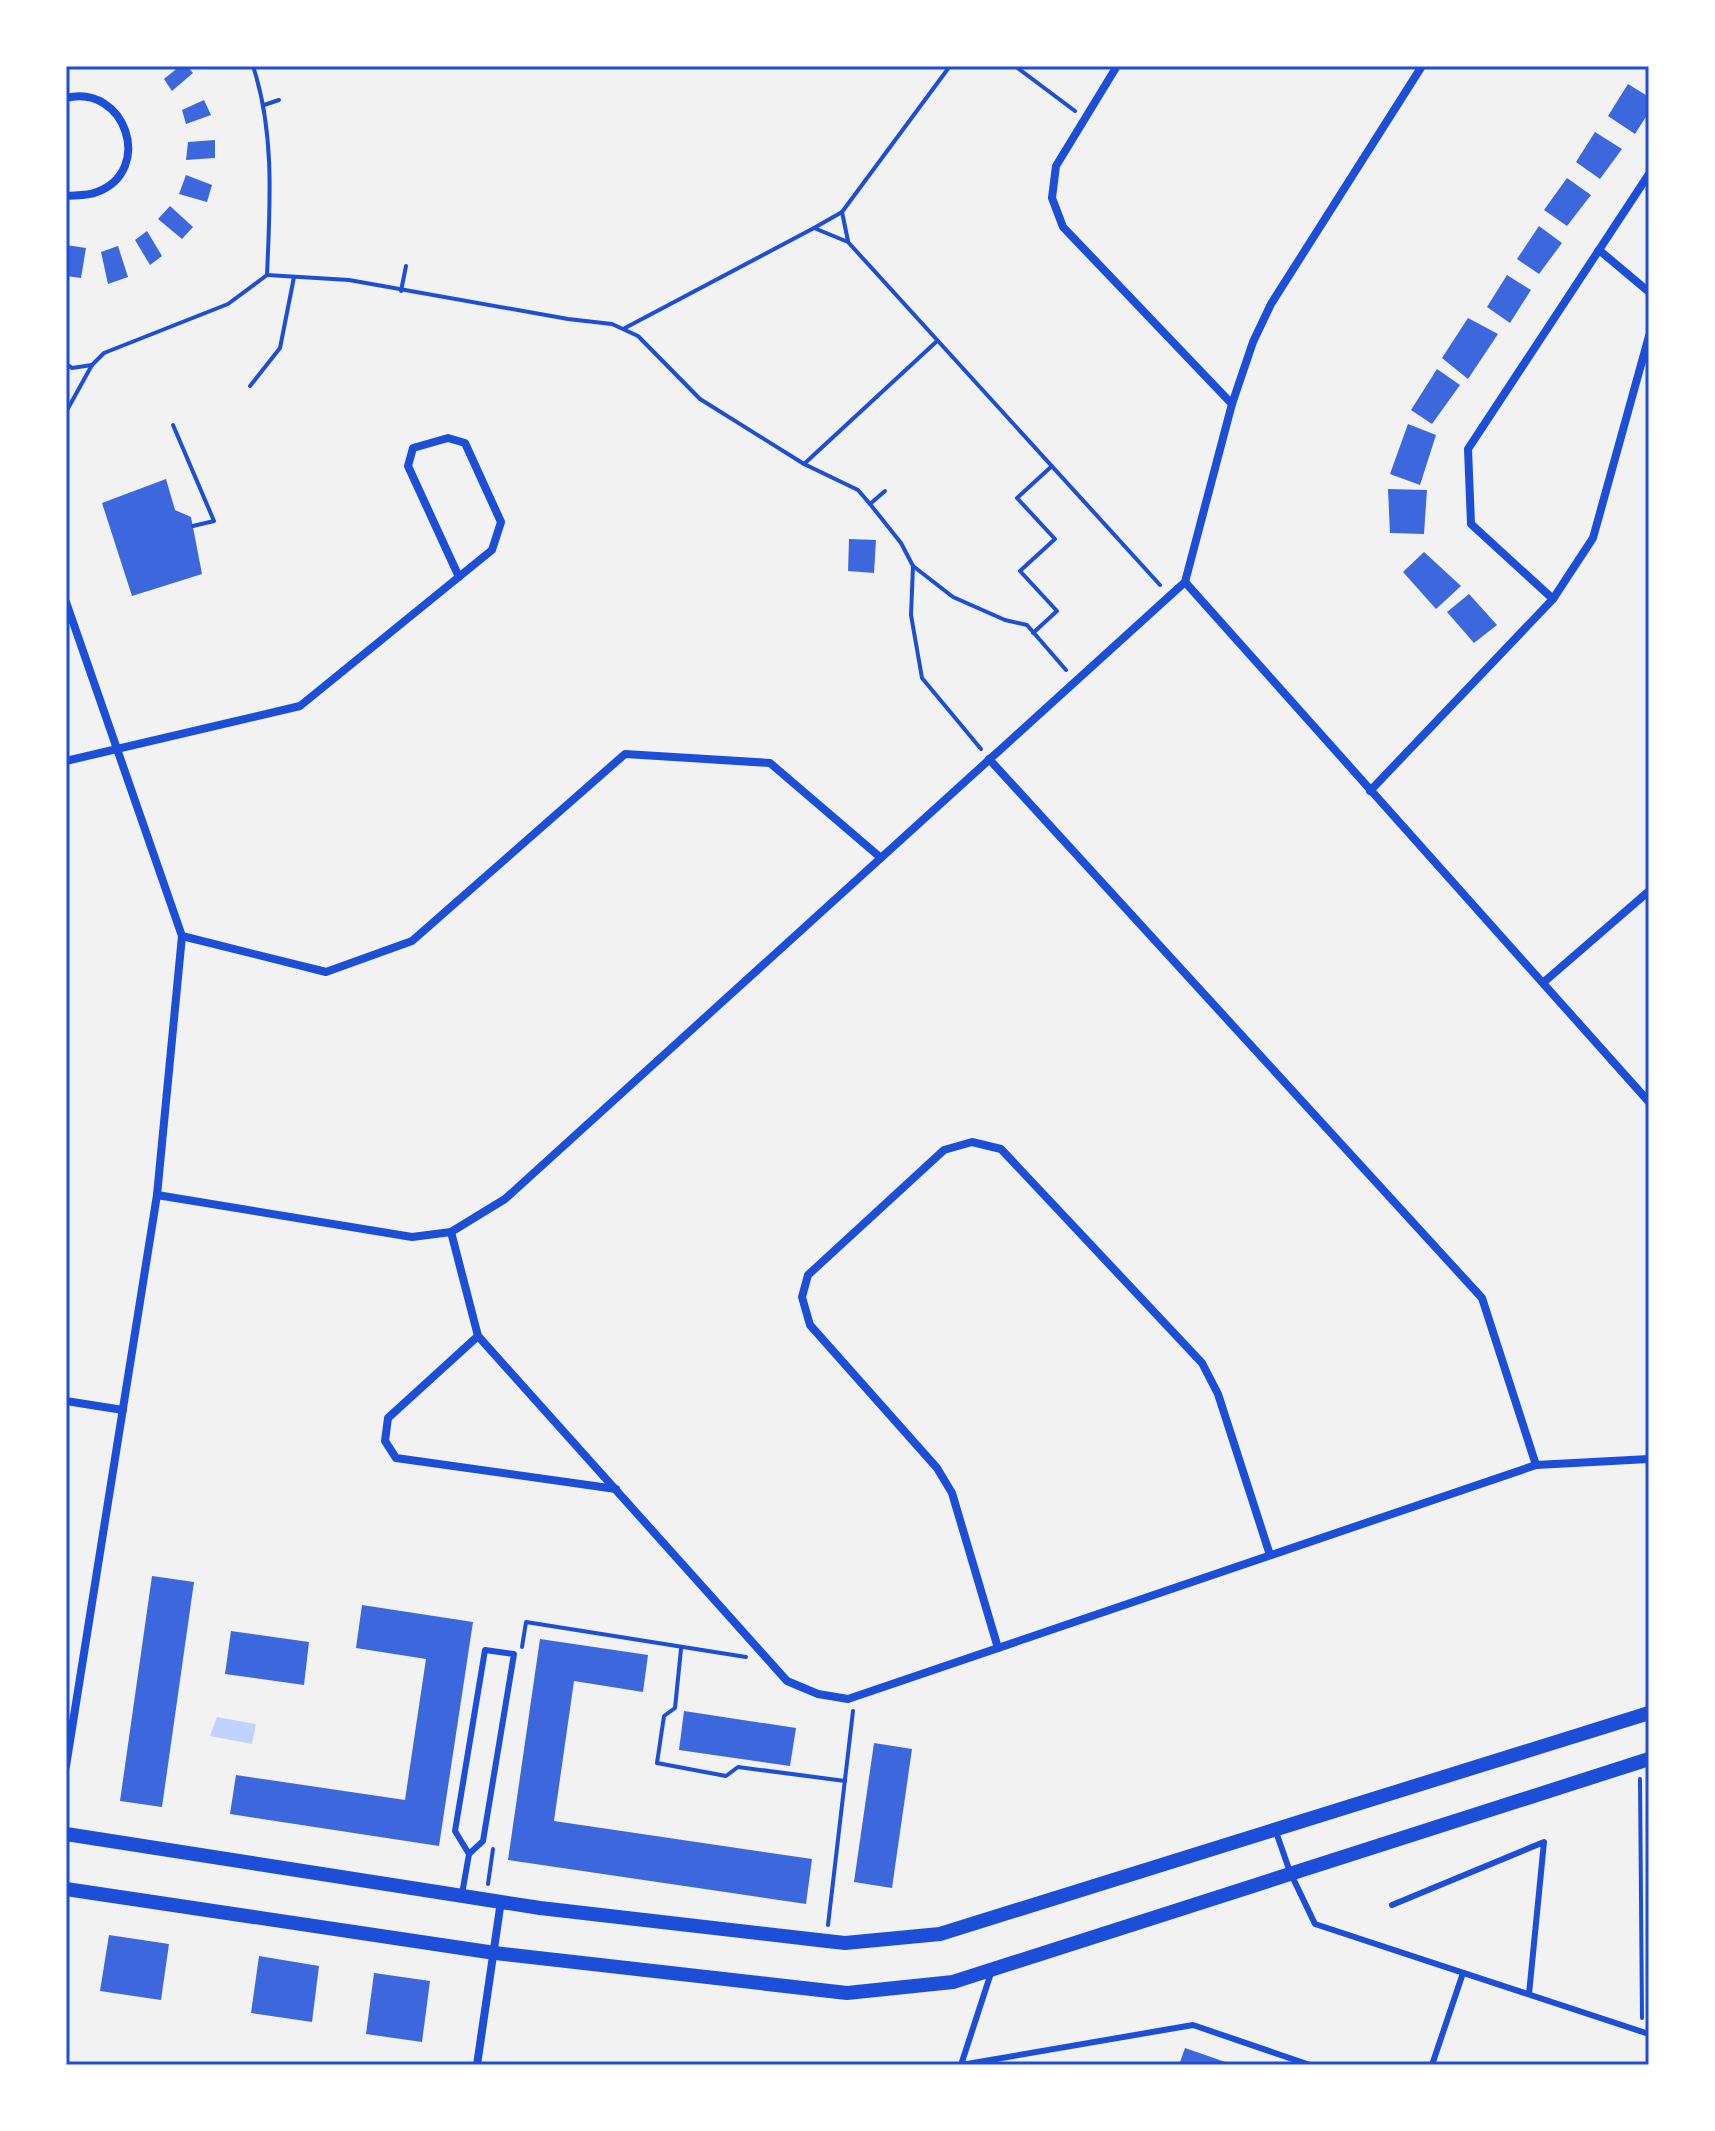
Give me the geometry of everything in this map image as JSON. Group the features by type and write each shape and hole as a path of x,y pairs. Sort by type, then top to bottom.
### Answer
{"street":[{"path":"1117,66 1056,166 1052,198 1063,227 1232,404"},
{"path":"157,1195 412,1237 451,1232 505,1199 1185,582 1232,404 1253,342 1271,304 1422,66"},
{"path":"66,98 86,96 110,106 125,126 129,152 119,176 110,185 86,195 66,196"},
{"path":"1553,599 1471,524 1468,449 1649,174"},
{"path":"1599,250 1649,292"},
{"path":"1370,791 1553,599 1593,538 1649,336"},
{"path":"66,761 300,706 459,577 492,550 501,522 465,443 448,438 413,448 408,466 459,577"},
{"path":"1185,582 1649,1102"},
{"path":"66,602 182,936 157,1195 66,1766"},
{"path":"182,936 326,972 412,941 625,754 770,763 881,858"},
{"path":"989,759 1482,1298 1536,1465"},
{"path":"1544,982 1649,891"},
{"path":"998,1648 952,1493 937,1468 810,1325 802,1297 808,1275 944,1150 972,1142 1001,1149 1202,1363 1218,1394 1270,1555"},
{"path":"451,1232 478,1336 787,1681 818,1694 848,1699 855,1697 1536,1465 1649,1459"},
{"path":"478,1336 388,1418 385,1441 396,1458 616,1489"},
{"path":"66,1401 123,1410"},
{"path":"66,1834 501,1901 845,1943 940,1934 1649,1713"},
{"path":"66,1889 495,1953 847,1993 953,1982 1644,1760"},
{"path":"477,2065 501,1901"}],"lane":[{"path":"462,1894 469,1854 483,1841 514,1654 485,1650 455,1831 469,1854"},
{"path":"1275,1829 1290,1872 1315,1924 1649,2034"},
{"path":"1392,1905 1544,1842 1529,1994"},
{"path":"992,1969 961,2065 1193,2025 1310,2065"},
{"path":"1432,2065 1463,1973"}],"path":[{"path":"253,66 264,105 269,171 267,275"},
{"path":"624,329 842,212 950,66"},
{"path":"1015,66 1084,117"},
{"path":"264,105 279,100"},
{"path":"842,212 848,242"},
{"path":"814,228 848,242 1169,596"},
{"path":"401,291 406,266"},
{"path":"66,412 92,365 104,353 228,304 267,275 349,280 612,324 638,336 700,399 804,464 858,490 901,543 913,566 953,597 1005,620 1027,625 1075,681"},
{"path":"250,386 280,348 294,277"},
{"path":"804,464 936,342"},
{"path":"66,364 72,368 92,365"},
{"path":"173,425 214,521 193,526"},
{"path":"1033,633 1057,611 1020,571 1055,539 1017,498 1052,466"},
{"path":"870,504 885,491"},
{"path":"913,566 911,615 922,678 989,759"},
{"path":"521,1653 526,1622 681,1649 767,1659"},
{"path":"681,1649 675,1708 664,1716 657,1763 726,1776 738,1767 845,1781"},
{"path":"827,1941 855,1697"},
{"path":"1638,2031 1643,2015 1644,1760"},
{"path":"486,1898 495,1837"}],"water":[{"path":"217,1717 256,1724 252,1744 210,1736"}],"building":[{"path":"180,66 187,66 193,73 172,91 164,79"},
{"path":"1628,84 1649,97 1649,112 1635,134 1608,116"},
{"path":"204,100 211,115 186,124 182,110"},
{"path":"1595,132 1622,149 1600,179 1576,162"},
{"path":"215,140 215,158 186,160 188,142"},
{"path":"186,175 212,185 207,202 179,194"},
{"path":"1567,178 1591,195 1567,226 1544,210"},
{"path":"170,206 193,227 182,239 158,219"},
{"path":"1539,226 1562,243 1539,274 1517,259"},
{"path":"147,231 162,256 150,265 135,240"},
{"path":"66,245 86,248 81,278 66,276"},
{"path":"118,246 128,277 108,284 101,252"},
{"path":"1507,275 1531,290 1510,323 1487,307"},
{"path":"1468,318 1498,334 1468,379 1442,358"},
{"path":"1437,369 1460,385 1432,424 1411,410"},
{"path":"1408,424 1436,435 1420,485 1390,474"},
{"path":"166,479 175,510 191,517 202,574 132,596 102,503"},
{"path":"1388,489 1427,490 1424,534 1390,533"},
{"path":"849,539 876,540 874,573 848,571"},
{"path":"1424,552 1461,586 1436,609 1403,572"},
{"path":"1469,594 1497,625 1474,643 1447,612"},
{"path":"152,1576 194,1582 162,1807 120,1801"},
{"path":"362,1605 473,1622 439,1846 230,1814 236,1775 405,1800 426,1659 356,1648"},
{"path":"231,1631 309,1642 304,1685 225,1674"},
{"path":"540,1639 648,1655 643,1692 574,1681 554,1821 812,1859 806,1904 508,1860"},
{"path":"684,1711 796,1728 790,1766 679,1750"},
{"path":"874,1743 912,1749 892,1888 854,1882"},
{"path":"109,1935 169,1944 161,2000 100,1991"},
{"path":"259,1956 319,1966 312,2022 251,2013"},
{"path":"374,1973 430,1981 422,2042 366,2034"},
{"path":"1185,2048 1234,2065 1179,2065"}]}
